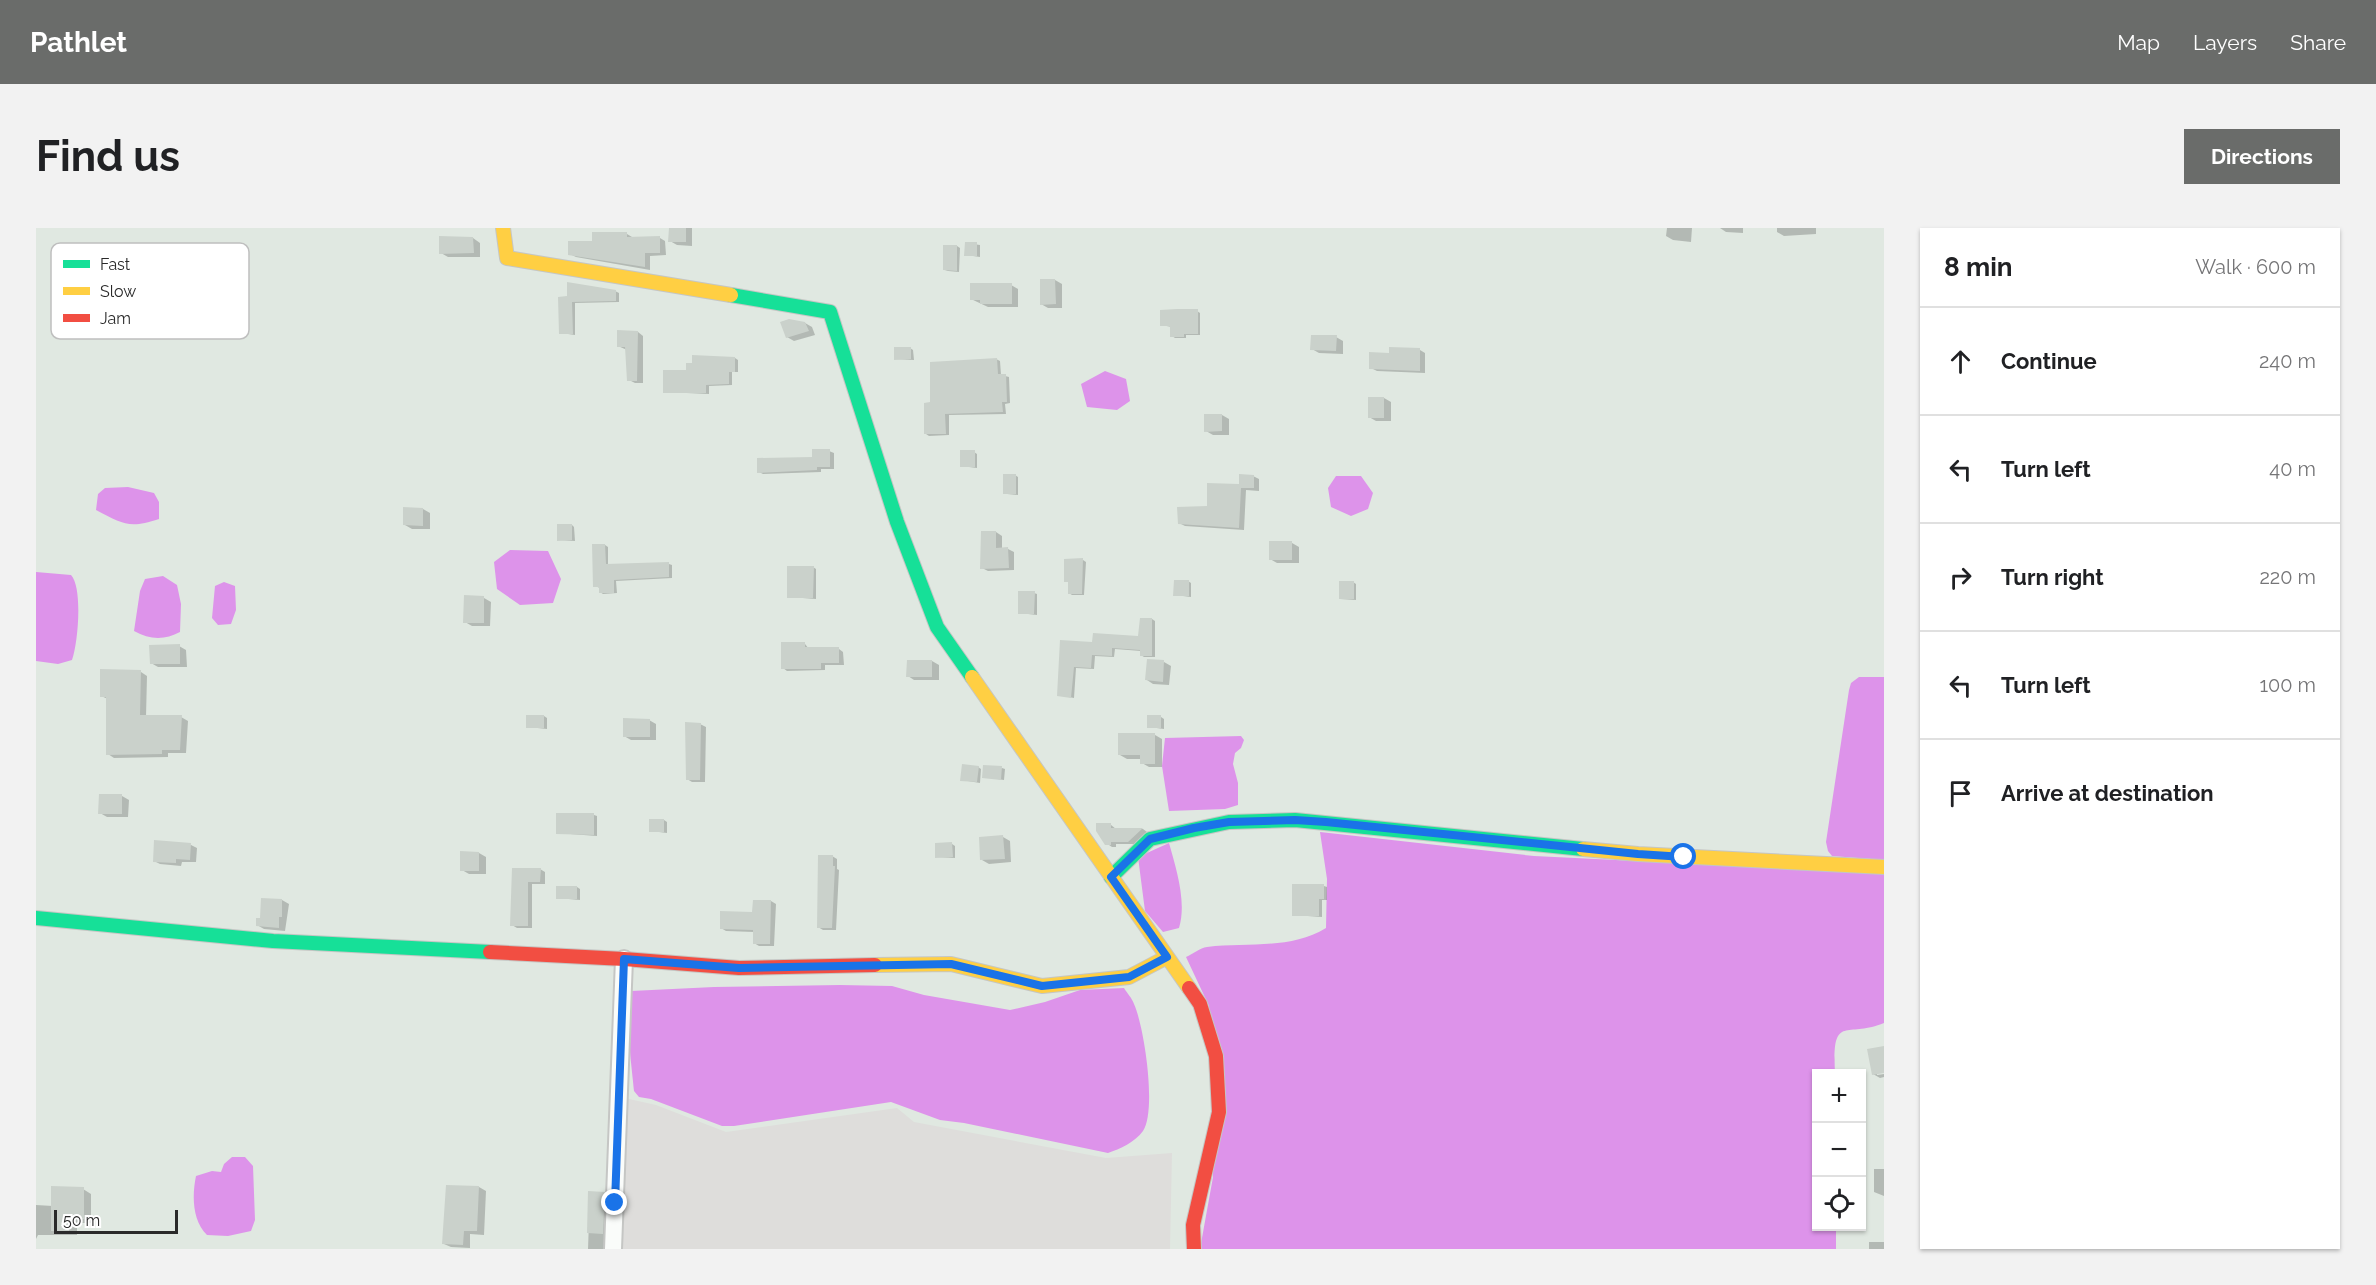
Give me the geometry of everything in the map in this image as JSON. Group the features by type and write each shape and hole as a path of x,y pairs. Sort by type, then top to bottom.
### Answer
{"street":[{"path":"503,228 507,258 830,312 897,522 937,627 1200,1004 1216,1056 1219,1112 1193,1225 1194,1249"},
{"path":"1111,877 1150,839 1229,822 1295,820 1638,854 1884,867"},
{"path":"36,918 273,940 624,959 739,968 951,964 1042,986 1129,977 1167,957"},
{"path":"613,1249 624,959"}],"shaded area":[{"path":"1105,371 1126,379 1130,401 1117,410 1087,407 1081,384"},
{"path":"1336,476 1361,476 1373,493 1368,509 1351,516 1331,507 1328,488"},
{"path":"128,487 154,493 159,502 159,519 140,524 126,524 96,510 98,494 105,488"},
{"path":"510,550 548,551 561,579 553,603 520,605 497,589 494,562"},
{"path":"36,572 71,575 75,582 78,616 72,660 58,664 36,661"},
{"path":"163,576 177,585 181,604 180,632 163,638 146,636 134,631 140,591 145,579"},
{"path":"224,582 235,586 236,610 231,624 218,625 212,618 215,586"},
{"path":"1859,677 1884,677 1884,860 1832,856 1826,842 1849,690 1851,683"},
{"path":"1241,736 1244,740 1241,748 1235,753 1233,764 1238,783 1238,805 1225,809 1169,811 1162,766 1165,738"},
{"path":"1320,832 1534,856 1884,870 1884,1023 1844,1031 1836,1042 1835,1069 1812,1069 1812,1231 1836,1231 1836,1249 1200,1249 1213,1177 1209,1006 1186,957 1207,947 1298,940 1326,928 1327,879"},
{"path":"1169,843 1180,885 1182,907 1179,928 1163,932 1145,911 1138,857"},
{"path":"840,985 892,986 924,995 1010,1010 1045,1002 1080,990 1124,988 1138,1015 1148,1068 1149,1105 1143,1131 1127,1145 1108,1153 940,1120 891,1102 722,1126 651,1099 639,1097 634,1091 628,1025 631,991"},
{"path":"620,1097 656,1105 726,1132 897,1108 914,1122 1106,1158 1172,1153 1170,1249 615,1249"},
{"path":"232,1157 245,1157 253,1166 255,1220 251,1231 228,1236 207,1235 198,1223 194,1207 196,1176 212,1171 221,1172 224,1164"}],"building":[{"path":"669,228 686,228 686,242 668,242"},
{"path":"592,232 627,232 627,237 660,236 660,253 645,253 645,267 568,255 568,241 592,241"},
{"path":"439,236 473,237 474,253 439,254"},
{"path":"965,242 977,242 977,256 964,256"},
{"path":"943,245 957,245 957,271 943,270"},
{"path":"1040,279 1055,279 1056,304 1040,305"},
{"path":"567,282 616,290 616,301 572,302 573,334 559,334 558,297 567,296"},
{"path":"970,283 1012,283 1012,304 980,304 980,300 970,300"},
{"path":"1198,309 1198,334 1170,337 1170,326 1160,326 1160,310"},
{"path":"789,319 805,322 809,331 786,338 780,322"},
{"path":"617,330 638,331 637,381 627,381 625,347 617,347"},
{"path":"1311,335 1337,335 1336,351 1310,350"},
{"path":"894,347 911,347 911,359 894,360"},
{"path":"1389,347 1420,348 1420,371 1369,369 1369,352 1389,353"},
{"path":"692,355 735,357 735,372 729,372 729,384 706,385 706,393 663,393 663,370 686,370 686,363 692,363"},
{"path":"997,358 998,374 1006,374 1007,402 1002,402 1003,412 945,414 946,434 924,434 924,403 930,402 930,362"},
{"path":"1368,397 1384,397 1384,418 1368,418"},
{"path":"1204,414 1222,414 1222,431 1204,432"},
{"path":"812,449 830,449 830,467 817,467 817,470 757,473 757,458 812,457"},
{"path":"960,450 975,450 975,467 960,467"},
{"path":"1003,474 1016,474 1016,494 1003,494"},
{"path":"1239,474 1254,475 1254,488 1241,488 1239,528 1178,524 1177,507 1207,506 1207,483 1239,484"},
{"path":"403,507 423,508 423,526 403,525"},
{"path":"557,524 572,524 572,540 557,541"},
{"path":"981,531 996,531 996,548 1008,547 1009,568 980,569"},
{"path":"1269,541 1292,541 1292,560 1269,560"},
{"path":"592,544 605,544 606,564 669,562 669,577 614,580 614,593 599,593 599,587 593,587"},
{"path":"1083,558 1082,594 1068,594 1068,582 1064,582 1064,559"},
{"path":"787,566 814,566 813,598 787,598"},
{"path":"1174,580 1189,580 1189,596 1173,596"},
{"path":"1339,581 1354,581 1354,599 1339,599"},
{"path":"1018,591 1035,591 1034,614 1018,614"},
{"path":"464,595 484,596 484,623 463,623"},
{"path":"1140,618 1152,618 1152,656 1140,656 1140,650 1112,648 1112,656 1092,655 1091,668 1074,667 1071,698 1057,696 1060,640 1092,642 1093,633 1138,636"},
{"path":"781,642 805,642 805,647 839,647 839,663 821,663 821,669 781,669"},
{"path":"180,644 180,664 150,664 149,645"},
{"path":"1147,659 1164,660 1163,682 1145,680"},
{"path":"907,660 932,660 932,677 906,677"},
{"path":"100,669 141,670 140,715 182,715 180,750 162,750 162,754 106,755 106,697 100,697"},
{"path":"526,715 544,715 544,728 526,728"},
{"path":"1147,715 1161,715 1161,728 1147,728"},
{"path":"623,718 650,719 650,737 623,737"},
{"path":"685,722 701,723 700,780 686,780"},
{"path":"1118,733 1155,733 1155,764 1140,764 1140,755 1118,755"},
{"path":"962,764 979,766 977,782 960,781"},
{"path":"983,765 1002,766 1001,780 982,778"},
{"path":"99,794 122,794 122,814 98,814"},
{"path":"556,813 594,813 594,835 556,834"},
{"path":"649,819 664,819 664,832 649,832"},
{"path":"1096,823 1111,823 1111,828 1143,828 1128,842 1111,842 1111,845 1105,845 1096,831"},
{"path":"1003,835 1005,859 980,860 979,837"},
{"path":"154,840 191,843 190,860 176,859 176,863 153,862"},
{"path":"952,842 953,857 935,858 935,843"},
{"path":"460,851 479,852 479,871 460,871"},
{"path":"818,855 833,855 833,866 835,866 832,928 817,928"},
{"path":"512,868 541,868 540,882 528,882 528,926 510,926"},
{"path":"1292,884 1324,884 1324,899 1319,899 1319,916 1292,916"},
{"path":"556,886 577,886 577,899 556,899"},
{"path":"261,898 282,899 282,917 279,917 279,928 256,926 256,918 260,918"},
{"path":"753,900 771,900 770,944 753,944 753,930 720,929 720,911 752,912"},
{"path":"1884,1046 1884,1073 1872,1075 1867,1049"},
{"path":"446,1185 479,1186 477,1231 464,1231 463,1245 442,1244"},
{"path":"51,1186 84,1187 84,1219 69,1219 69,1231 51,1231"},
{"path":"588,1191 605,1192 603,1234 587,1233"}],"traffic: fast":[{"path":"731,295 830,312 897,522 937,627 972,677"},
{"path":"1111,877 1150,839 1229,822 1295,820 1583,849"},
{"path":"36,918 273,941 490,952"}],"traffic: slow":[{"path":"503,228 507,258 731,295"},
{"path":"972,677 1189,988"},
{"path":"1583,849 1884,867"},
{"path":"875,965 951,964 1042,986 1129,977 1167,957"}],"traffic: jam":[{"path":"490,952 739,968 875,965"},
{"path":"1189,988 1200,1004 1216,1056 1219,1112 1193,1225 1194,1249"}],"route":[{"path":"615,1203 624,959 739,968 951,964 1042,986 1129,977 1167,957 1111,877 1150,839 1229,822 1295,820 1326,822 1684,857"}]}
